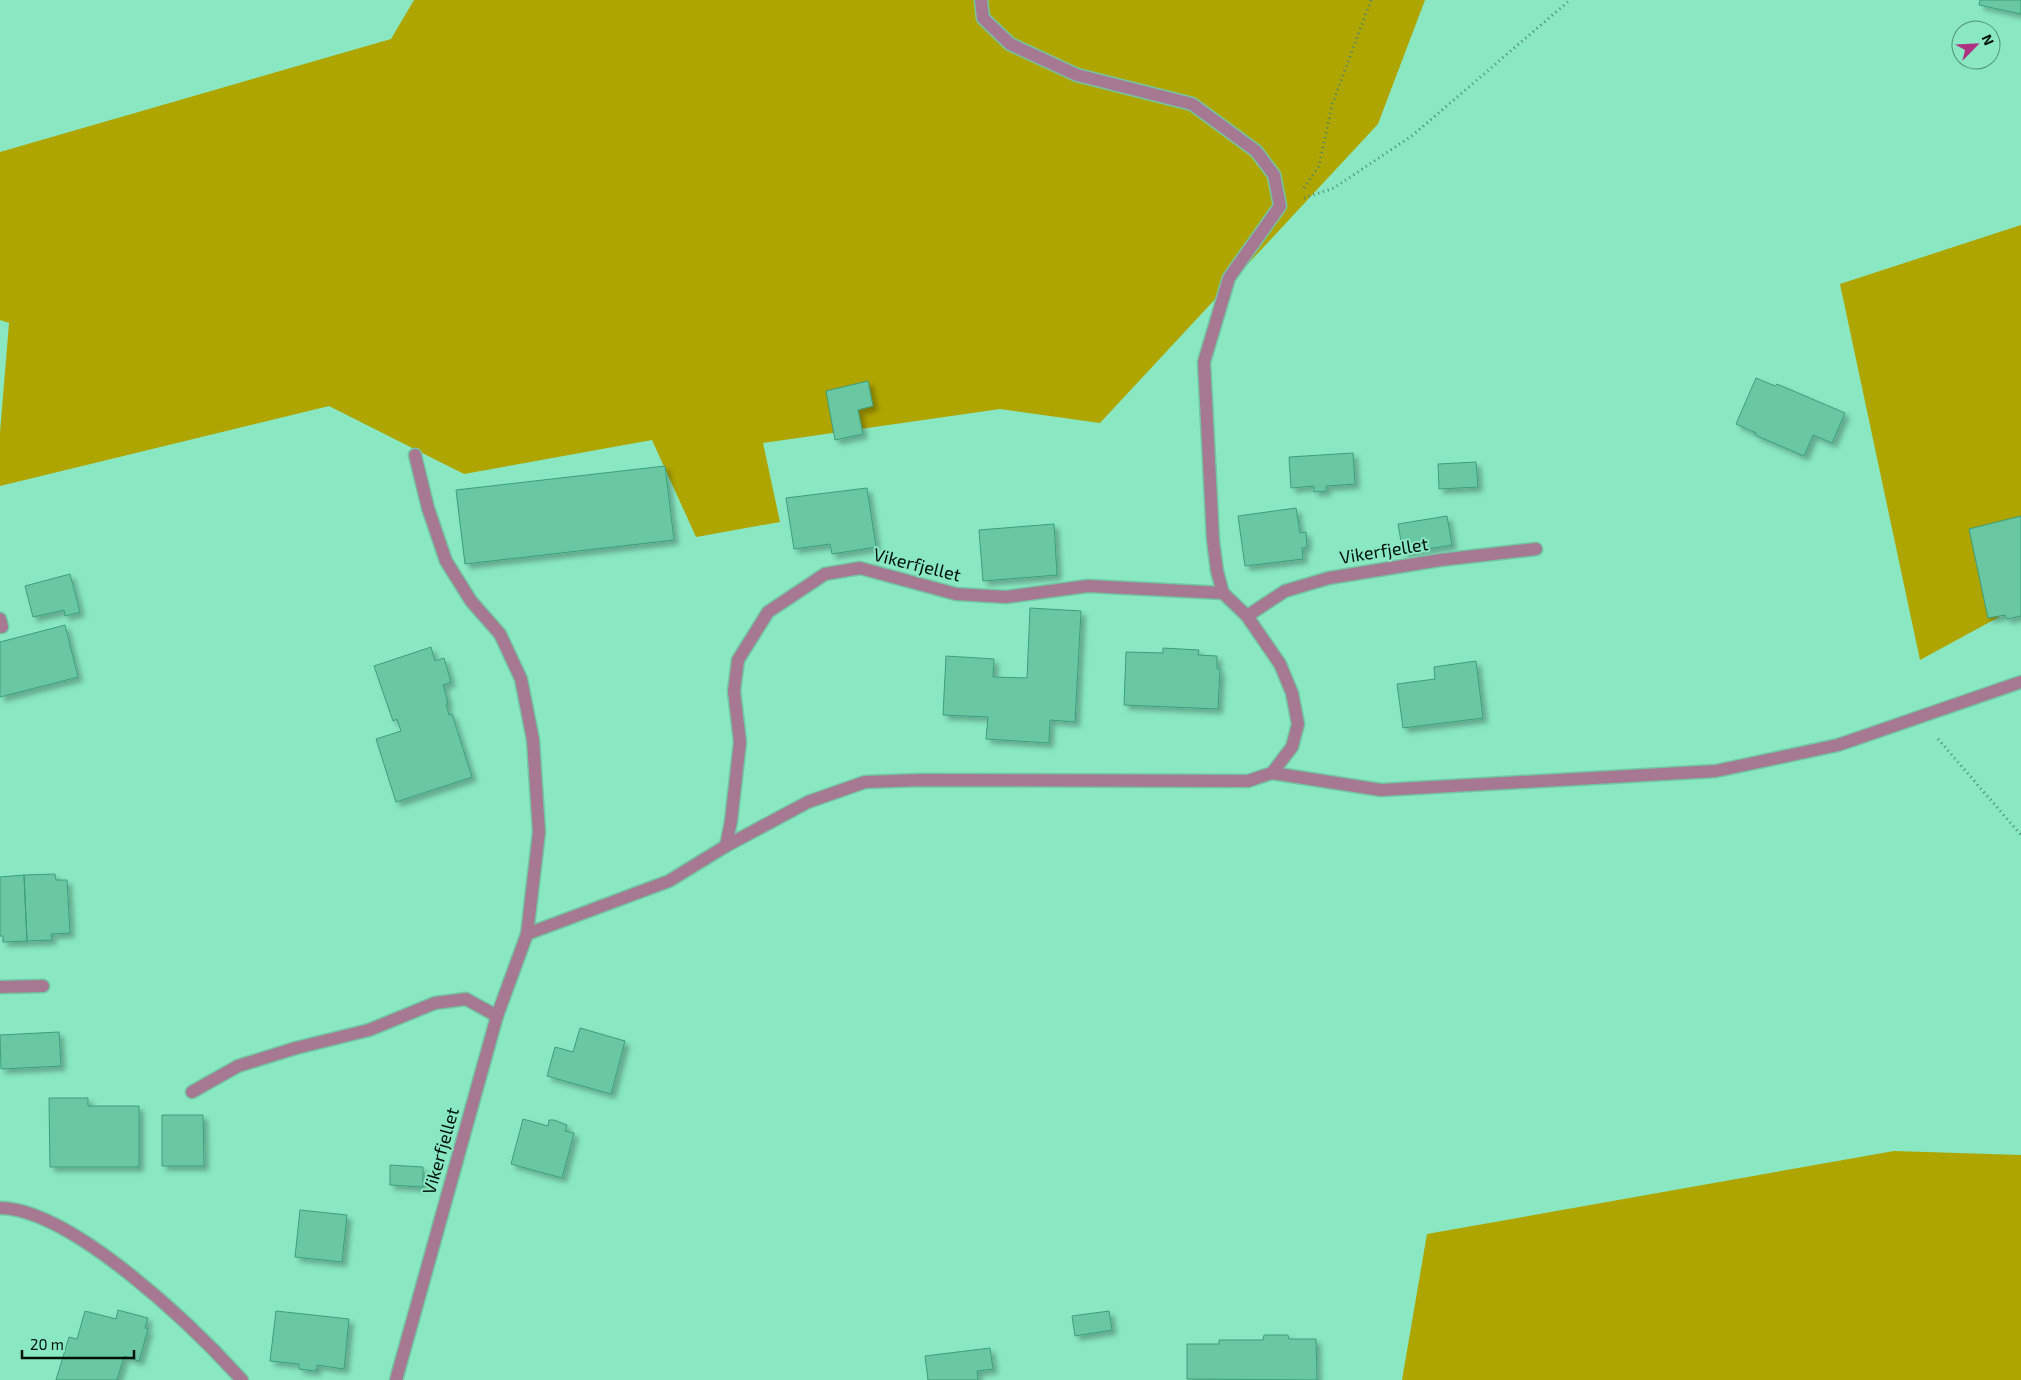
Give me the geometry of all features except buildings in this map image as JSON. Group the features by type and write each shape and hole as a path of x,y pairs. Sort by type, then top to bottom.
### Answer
{"street":[{"path":"981,0 983,18 1010,44 1077,75 1192,104 1256,151 1274,175 1280,206 1229,278 1204,362 1213,540 1217,571 1223,593 1247,616 1280,664 1292,693 1298,724 1292,747 1272,773"},
{"name":"Vikerfjellet","path":"396,1380 497,1016 527,934 539,832 533,740 521,679 500,634 471,601 446,561 428,508 415,455"},
{"name":"Vikerfjellet","path":"1247,616 1284,591 1329,578 1440,560 1536,549"},
{"name":"Vikerfjellet","path":"726,846 731,822 740,742 734,691 738,660 768,612 825,574 860,568 956,594 1006,597 1088,586 1223,593"},
{"path":"527,934 669,881 726,846 808,802 865,782 921,780 1248,781 1272,773 1381,790 1716,771 1838,745 2021,682"},
{"path":"0,987 43,986"},
{"path":"192,1092 238,1066 296,1048 369,1030 435,1003 466,999 497,1016"},
{"path":"0,1208 42,1217 80,1237 141,1285 210,1344 242,1380"}],"path":[{"path":"1280,206 1294,198 1308,183 1319,166 1332,105 1371,0"},
{"path":"1280,206 1334,188 1413,135 1570,0"},
{"path":"1919,716 2021,835"}],"shaded area":[{"path":"414,0 1425,0 1378,124 1100,423 1000,409 763,443 780,522 696,537 652,440 464,474 329,406 0,486 0,433 9,323 0,320 0,152 391,39"},
{"path":"2021,225 2021,605 1920,660 1840,284"},
{"path":"1894,1151 2021,1155 2021,1380 1402,1380 1427,1234"}]}
